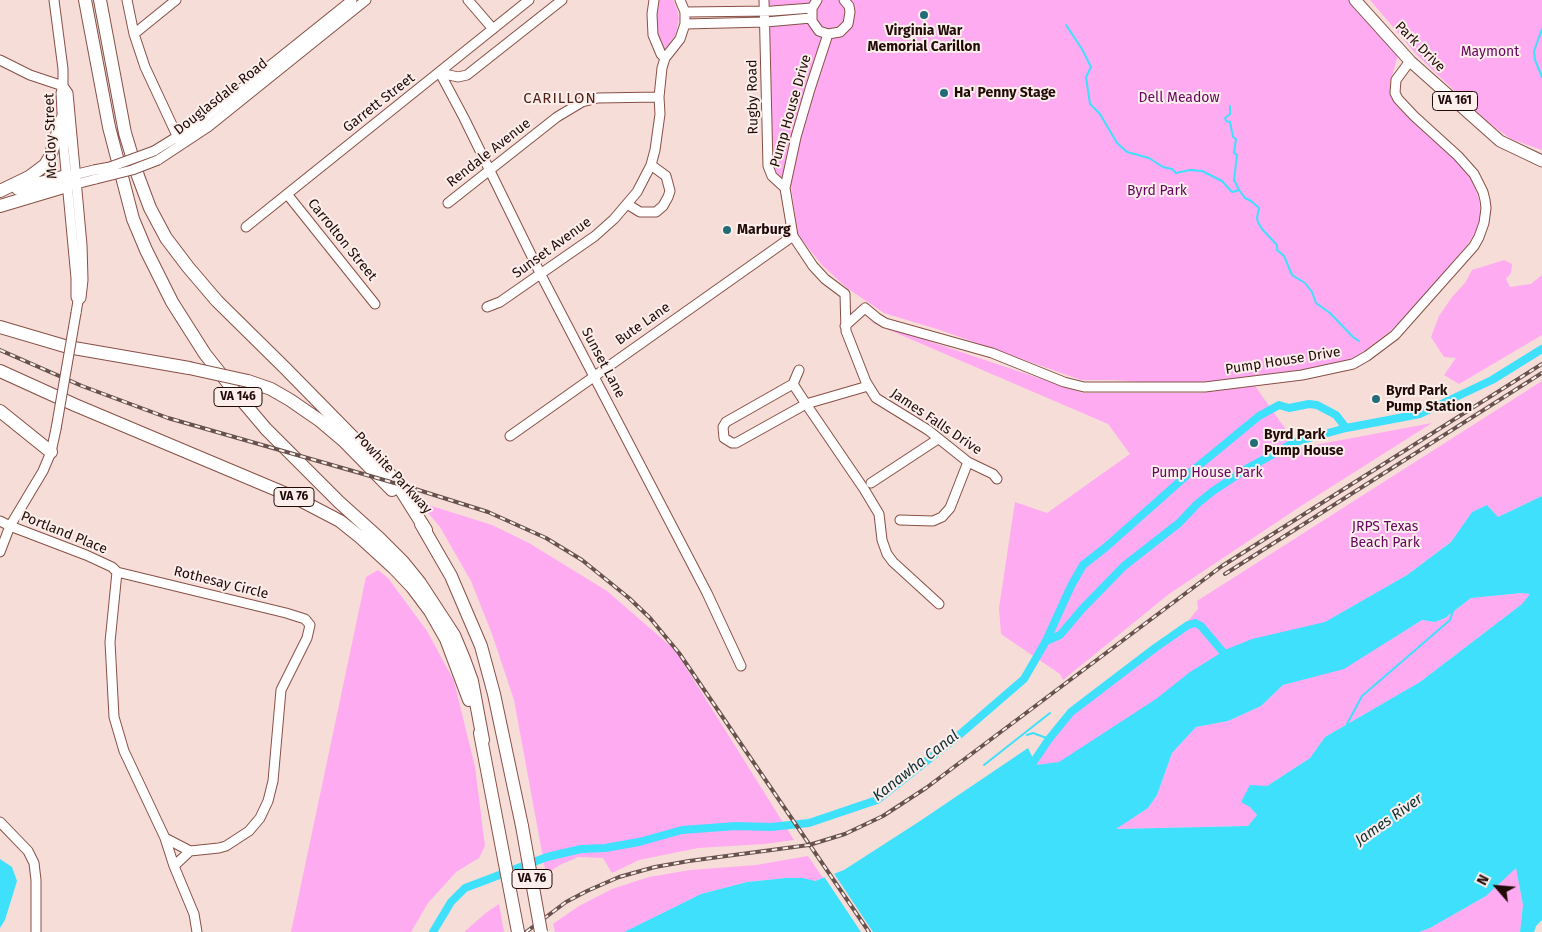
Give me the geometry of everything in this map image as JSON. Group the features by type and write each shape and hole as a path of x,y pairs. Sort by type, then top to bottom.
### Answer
{"highway":[{"name":"VA 146","path":"85,0 109,127 133,219 172,302 205,354 266,429 339,502 379,538 403,562 420,583 454,635 464,659 472,681 483,740"},
{"path":"100,0 125,133 150,208 166,238 217,301 394,479 426,530"},
{"path":"0,192 29,177 45,165 50,157 62,119"},
{"path":"0,192 71,180"},
{"path":"0,206 71,180"},
{"path":"0,320 33,337"},
{"name":"Powhite Parkway","path":"0,327 68,347 189,368 248,381 271,389 319,420 345,442 397,494 426,530 451,576 480,646 494,694 522,826 541,932"},
{"name":"VA 76","path":"0,371 75,405 296,498 340,521 400,574 430,611 450,648 483,740 518,932"},
{"path":"0,411 51,452"}],"main road":[{"name":"Park Drive","path":"1355,0 1410,61 1500,142 1542,161"}],"street":[{"name":"McCloy Street","path":"54,0 63,69 61,93 62,119 71,180"},
{"path":"127,0 134,34 145,67 180,141"},
{"path":"134,34 176,0"},
{"name":"Douglasdale Road","path":"71,180 124,172 158,160 196,125 352,0"},
{"name":"Douglasdale Road","path":"95,175 110,167 180,141 208,127 366,0"},
{"path":"468,0 493,29"},
{"name":"Garrett Street","path":"246,228 530,0"},
{"path":"440,73 458,77 474,70 562,0"},
{"path":"654,0 652,14 653,35 661,54 665,58"},
{"name":"Sunset Avenue","path":"487,307 500,302 595,236 637,192 651,165 660,114 660,78 665,58 680,39 685,24 685,12 680,0"},
{"name":"Rugby Road","path":"764,0 768,166 772,176 785,188"},
{"path":"817,0 812,8 811,18 816,28 828,34 840,32 848,24 850,12 844,0"},
{"path":"685,12 765,11 812,8"},
{"path":"685,24 766,22 811,18"},
{"name":"Pump House Drive","path":"828,34 798,129 785,188 793,236 813,266 825,279 845,294"},
{"path":"0,60 30,75 63,86"},
{"name":"Pump House Drive","path":"845,326 866,308 885,323 992,353 1064,382 1084,387 1204,387 1302,375 1353,364 1395,335 1474,246 1484,223 1485,200 1474,174 1458,156 1414,116 1398,99 1395,93 1396,80 1410,61"},
{"name":"Sunset Lane","path":"440,73 490,169 541,274 706,593 741,666"},
{"name":"McCloy Street","path":"63,86 68,93 71,180"},
{"name":"Rendale Avenue","path":"448,203 557,117 582,102 598,98 659,97"},
{"path":"627,204 640,212 656,212 663,206 670,190 666,176 651,165"},
{"path":"0,552 10,526 43,471 51,452 56,429 78,301 76,297 71,180"},
{"name":"Carrolton Street","path":"288,194 375,304"},
{"name":"Bute Lane","path":"510,436 793,236"},
{"name":"James Falls Drive","path":"845,294 845,326 868,386 876,398 883,404 918,423 968,462 988,471 997,479"},
{"path":"800,370 793,384 726,422 723,427 724,438 732,443 736,443 806,404 868,386"},
{"path":"793,384 879,514 884,548 892,562 938,604"},
{"path":"872,482 938,439"},
{"path":"900,520 933,521 942,517 950,508 968,462"},
{"name":"Portland Place","path":"0,521 86,555 112,567 117,572"},
{"path":"117,572 110,642 114,717 124,750 165,838 174,866 194,914 197,932"},
{"name":"Rothesay Circle","path":"117,572 305,619 310,625 307,638 281,690 273,781 268,801 260,818 249,832 226,846 190,851"},
{"path":"0,822 28,851 34,863 36,880 36,932"},
{"path":"165,838 190,851 174,866"}],"green space":[{"path":"656,0 673,0 679,19 676,34 663,52 659,45 654,13"},
{"name":"Byrd Park","path":"768,0 1349,0 1398,55 1390,83 1391,98 1396,105 1462,166 1472,179 1479,200 1479,222 1475,233 1467,245 1409,313 1388,333 1356,357 1328,366 1202,383 1081,380 940,330 884,313 847,288 822,265 798,235 791,186 780,178 772,165"},
{"name":"Maymont","path":"1370,0 1542,0 1542,150 1511,139 1485,120 1416,54"},
{"path":"1504,260 1512,264 1511,273 1506,279 1510,287 1531,284 1542,275 1542,335 1459,384 1444,375 1456,358 1444,357 1431,337 1439,316 1452,297 1465,283 1472,270"},
{"name":"Pump House Park","path":"866,320 1083,393 1200,393 1255,386 1299,448 1432,423 1301,506 1169,594 1063,680 1060,674 1001,634 999,608 1015,502 1047,513 1130,454 1108,424"},
{"name":"JRPS Texas Beach Park","path":"1542,381 1542,496 1498,517 1487,505 1472,512 1451,542 1407,575 1322,624 1076,759 1024,775 1054,731 1073,710 1180,630 1198,609 1197,601"},
{"path":"419,502 492,525 529,543 607,591 675,650 794,840 698,848 639,860 612,873 603,858 578,857 546,874 514,700 492,634 471,581 440,527"},
{"path":"378,570 388,578 427,631 454,681 475,767 485,846 479,858 456,872 428,903 411,932 291,932 366,577"},
{"path":"1522,593 1531,594 1522,604 1420,682 1325,737 1310,758 1267,786 1250,807 1257,815 1248,826 1115,829 1148,808 1157,795 1172,753 1196,727 1228,721 1261,706 1283,685 1344,668 1422,620 1435,622 1445,618 1471,598"},
{"path":"808,856 823,878 814,881 803,878 786,878 747,882 701,894 624,932 555,932 553,924 579,906 612,889 649,877 690,870 756,865"},
{"path":"1516,867 1523,905 1520,932 1419,932 1430,928 1486,896"},
{"path":"499,904 504,932 464,932 487,912"}],"water":[{"name":"James River","path":"1542,496 1542,920 1536,926 1534,932 1520,932 1523,905 1516,868 1486,896 1430,928 1419,932 624,932 701,894 747,882 786,878 803,878 815,881 844,870 1028,748 1036,765 1059,762 1156,699 1190,672 1227,649 1252,639 1325,622 1407,575 1451,542 1472,512 1487,505 1498,517","holes":["1522,593 1530,594 1522,604 1420,682 1325,737 1310,758 1267,786 1250,785 1241,802 1250,807 1257,815 1248,826 1116,829 1148,808 1157,795 1172,753 1196,727 1228,721 1261,706 1283,685 1344,669 1422,620 1435,622 1445,618 1471,598"]},
{"path":"0,859 12,867 17,881 5,920 0,928"}],"pier":[{"path":"833,872 873,932 861,932 823,875"}],"waterway":[{"path":"1066,25 1091,67 1086,77 1090,104 1100,114 1117,143 1127,152 1149,158 1163,167 1172,169 1176,173 1190,170 1202,171 1222,181 1232,192 1239,190 1245,198 1259,208 1258,222 1277,245 1277,250 1284,256 1292,275 1305,283 1312,292 1316,303 1330,313 1359,341"},
{"path":"1542,29 1534,51 1535,60 1542,77"},
{"path":"1230,106 1230,114 1225,118 1226,121 1230,122 1233,137 1236,139 1234,153 1237,155 1234,180 1239,190"},
{"name":"Kanawha Canal","path":"433,932 451,902 465,888 547,857 581,849 605,848 639,842 682,830 736,826 771,827 809,823 877,800 958,736 1024,679 1046,641 1071,586 1083,565 1259,416 1279,405 1289,408 1309,404 1317,405 1336,415 1346,428 1420,414 1492,380 1542,349"},
{"path":"1400,407 1405,417"},
{"path":"1046,641 1060,635 1124,566 1179,523 1213,491 1248,468 1295,442 1346,428"},
{"path":"1347,724 1362,696 1450,620 1453,611"},
{"path":"1028,770 1049,739 1071,712 1188,625 1195,623 1201,626 1228,658"},
{"path":"984,765 1050,713"},
{"path":"1027,735 1033,733 1049,739"}],"railway":[{"path":"0,350 82,386 168,418 412,488 488,512 546,538 582,560 629,598 650,618 679,653 869,932"},
{"path":"526,932 566,902 619,877 655,867 689,861 809,845 845,834 883,816 926,788 1222,566 1542,364"},
{"path":"1225,574 1542,373"}],"place":[{"name":"Virginia War Memorial Carillon","path":"924,15"},
{"name":"Ha' Penny Stage","path":"944,93"},
{"name":"Marburg","path":"727,230"},
{"name":"Byrd Park Pump Station","path":"1376,399"},
{"name":"Byrd Park Pump House","path":"1254,443"}],"district":[{"name":"CARILLON","path":"560,99"}],"park label":[{"name":"Dell Meadow","path":"1179,98"}]}
